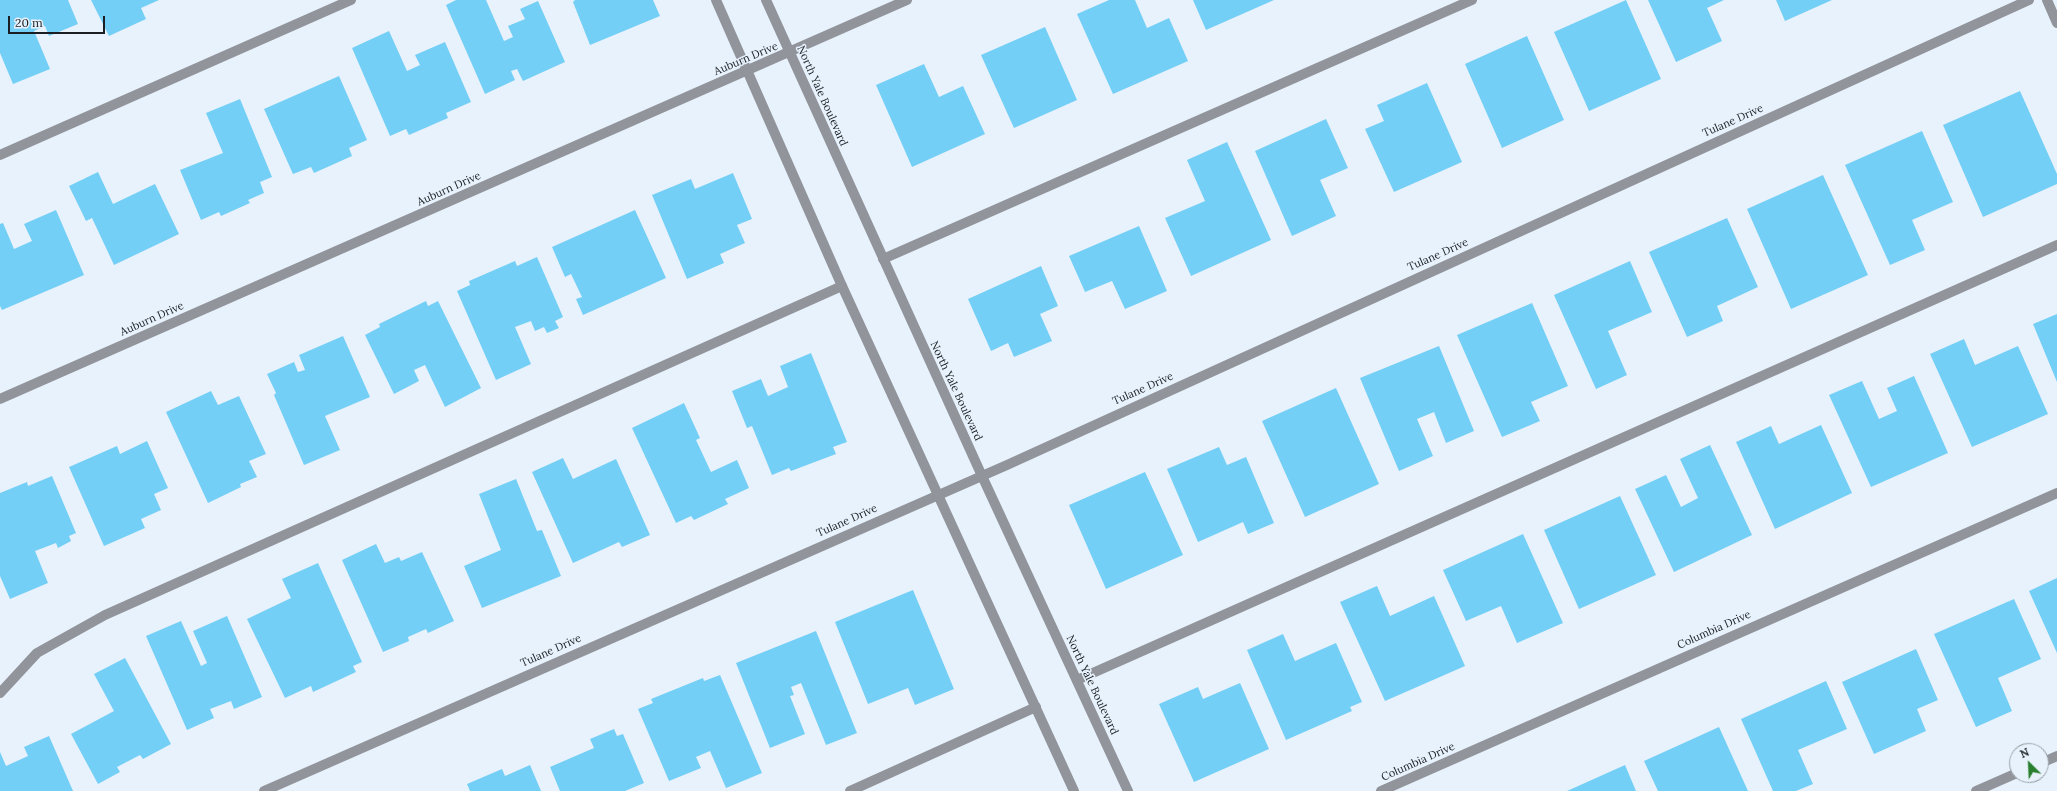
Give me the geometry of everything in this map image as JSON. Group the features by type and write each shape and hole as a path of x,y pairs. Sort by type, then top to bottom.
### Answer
{"street":[{"path":"0,155 351,0"},
{"path":"716,0 842,286 1074,791"},
{"name":"North Yale Boulevard","path":"766,0 982,476 1128,791"},
{"name":"Auburn Drive","path":"0,399 907,0"},
{"path":"883,259 1472,0"},
{"name":"Tulane Drive","path":"264,791 982,476 2029,0"},
{"path":"2047,0 2057,24"},
{"path":"1077,680 2057,245"},
{"path":"0,693 37,653 105,615 842,286"},
{"name":"Columbia Drive","path":"1381,791 2057,493"},
{"path":"850,791 1036,707"},
{"path":"1976,791 2009,777"}],"building":[{"path":"0,0 68,0 78,24 49,36 45,26 34,31 50,69 13,84 0,53"},
{"path":"91,0 159,0 141,8 146,19 109,36"},
{"path":"456,0 486,0 504,41 513,37 508,26 525,19 520,9 538,1 565,62 523,81 517,69 511,71 515,80 485,94 446,5"},
{"path":"575,0 653,0 660,16 590,45 573,2"},
{"path":"1109,0 1135,0 1147,28 1169,18 1188,61 1113,94 1077,14"},
{"path":"1193,0 1274,0 1206,30"},
{"path":"1626,0 1661,79 1589,111 1554,32"},
{"path":"1648,0 1724,0 1707,8 1722,41 1676,62"},
{"path":"1776,0 1832,0 1785,21"},
{"path":"1045,27 1077,100 1014,128 981,55"},
{"path":"389,31 407,71 420,65 415,55 445,42 471,102 446,113 448,118 409,135 406,129 390,136 352,48"},
{"path":"1527,36 1564,120 1502,148 1465,64"},
{"path":"924,64 939,97 963,86 985,134 912,167 876,85"},
{"path":"339,76 367,140 349,148 352,156 314,173 311,167 293,174 264,109"},
{"path":"1427,83 1462,162 1394,192 1365,129 1384,121 1377,105"},
{"path":"2020,91 2057,174 2057,184 1983,217 1943,125"},
{"path":"240,99 272,177 260,182 264,193 248,200 250,203 221,216 219,212 201,220 180,170 223,153 206,113"},
{"path":"1326,119 1348,168 1320,180 1336,216 1292,236 1255,151"},
{"path":"1922,131 1953,202 1912,220 1925,250 1890,265 1845,165"},
{"path":"1227,142 1271,240 1191,276 1165,218 1205,201 1187,160"},
{"path":"98,172 113,204 155,184 179,234 114,265 92,218 86,221 69,186"},
{"path":"733,173 752,219 737,225 745,243 720,254 724,263 687,279 652,195 691,179 695,189"},
{"path":"1823,175 1868,275 1791,309 1747,209"},
{"path":"56,210 84,275 2,310 0,306 0,224 3,223 14,249 32,241 24,224"},
{"path":"635,210 666,278 583,315 576,299 582,297 571,274 565,277 552,247"},
{"path":"1727,218 1758,287 1717,306 1723,321 1687,337 1649,252"},
{"path":"1139,226 1167,291 1125,309 1112,281 1085,292 1069,256"},
{"path":"537,257 563,317 555,321 559,328 547,333 544,327 535,331 531,321 515,327 531,364 496,380 457,291 470,285 469,281 515,261 517,266"},
{"path":"1630,261 1652,312 1608,331 1627,375 1596,389 1554,295"},
{"path":"1041,266 1058,306 1040,314 1052,341 1014,357 1008,343 991,351 968,299"},
{"path":"426,301 428,306 438,301 481,388 445,407 425,365 414,370 419,381 394,394 365,335 380,327 379,324"},
{"path":"1532,303 1568,386 1531,402 1540,421 1502,437 1457,335"},
{"path":"2057,314 2057,382 2033,324"},
{"path":"343,336 370,397 325,416 340,450 304,465 274,395 276,393 267,374 294,362 298,372 305,370 299,355"},
{"path":"1964,339 1975,365 2018,346 2048,414 1972,447 1930,354"},
{"path":"1439,346 1474,431 1446,443 1434,412 1417,419 1433,456 1399,471 1360,378"},
{"path":"811,353 847,442 833,447 836,454 791,471 789,468 772,475 752,426 747,428 732,391 761,379 768,396 788,387 780,366"},
{"path":"1914,376 1948,453 1871,487 1829,395 1862,381 1879,419 1897,411 1887,388"},
{"path":"1336,388 1379,484 1305,517 1262,421"},
{"path":"211,391 218,405 239,396 266,454 249,461 257,477 240,484 241,487 208,503 166,412"},
{"path":"684,403 700,438 696,440 711,472 737,460 749,488 725,499 728,504 694,520 691,516 676,523 632,428"},
{"path":"1821,425 1852,493 1775,529 1736,442 1771,426 1779,444"},
{"path":"147,441 168,488 154,494 161,510 141,519 145,528 104,546 69,467 117,446 120,454"},
{"path":"1710,445 1752,535 1674,572 1635,489 1666,475 1681,507 1698,498 1680,459"},
{"path":"1219,447 1227,465 1246,457 1274,523 1248,534 1243,522 1198,542 1167,469"},
{"path":"563,458 573,479 616,459 650,535 622,547 619,542 573,563 532,472"},
{"path":"1145,472 1183,555 1106,589 1069,505"},
{"path":"52,476 76,533 69,536 71,541 58,548 56,543 35,551 48,583 10,599 0,576 0,493 27,482 28,486"},
{"path":"516,479 537,531 542,530 561,576 482,608 464,566 501,550 479,494"},
{"path":"1620,496 1656,575 1579,609 1544,530"},
{"path":"1523,534 1563,623 1517,643 1501,606 1466,621 1443,570"},
{"path":"376,544 385,563 399,557 401,561 422,552 454,621 428,633 426,629 408,637 409,641 383,652 342,560"},
{"path":"318,563 362,662 353,666 356,672 313,692 311,686 285,698 247,619 291,598 282,579"},
{"path":"2057,578 2057,653 2029,591"},
{"path":"1377,586 1390,616 1434,596 1465,666 1385,701 1340,602"},
{"path":"913,590 954,689 915,705 908,688 868,704 835,622"},
{"path":"2014,599 2041,659 1998,678 2012,711 1976,727 1934,634"},
{"path":"227,616 262,697 234,709 231,701 210,709 214,718 187,730 146,636 181,621 201,666 207,663 193,631"},
{"path":"816,631 857,733 826,745 801,683 791,687 794,695 790,696 805,734 770,748 736,663"},
{"path":"1283,634 1295,661 1336,643 1362,702 1350,707 1352,711 1286,740 1247,650"},
{"path":"1916,649 1938,700 1917,709 1926,731 1874,754 1842,682"},
{"path":"125,658 171,744 143,759 140,755 117,767 120,772 98,784 71,734 114,711 94,674"},
{"path":"720,675 762,773 726,788 710,751 696,757 701,768 669,781 638,709 653,703 651,699 703,678 704,681"},
{"path":"1826,681 1847,729 1798,750 1813,784 1796,791 1773,791 1741,719"},
{"path":"1240,683 1269,749 1194,782 1159,704 1198,687 1203,699"},
{"path":"1719,727 1748,791 1658,791 1644,761"},
{"path":"614,729 617,736 623,734 644,783 625,791 560,791 550,767 594,748 590,739"},
{"path":"49,736 73,791 0,791 0,752 6,766 28,756 24,747"},
{"path":"530,765 541,791 470,791 467,784 502,769 505,776"},
{"path":"1625,765 1636,791 1567,791"}]}
